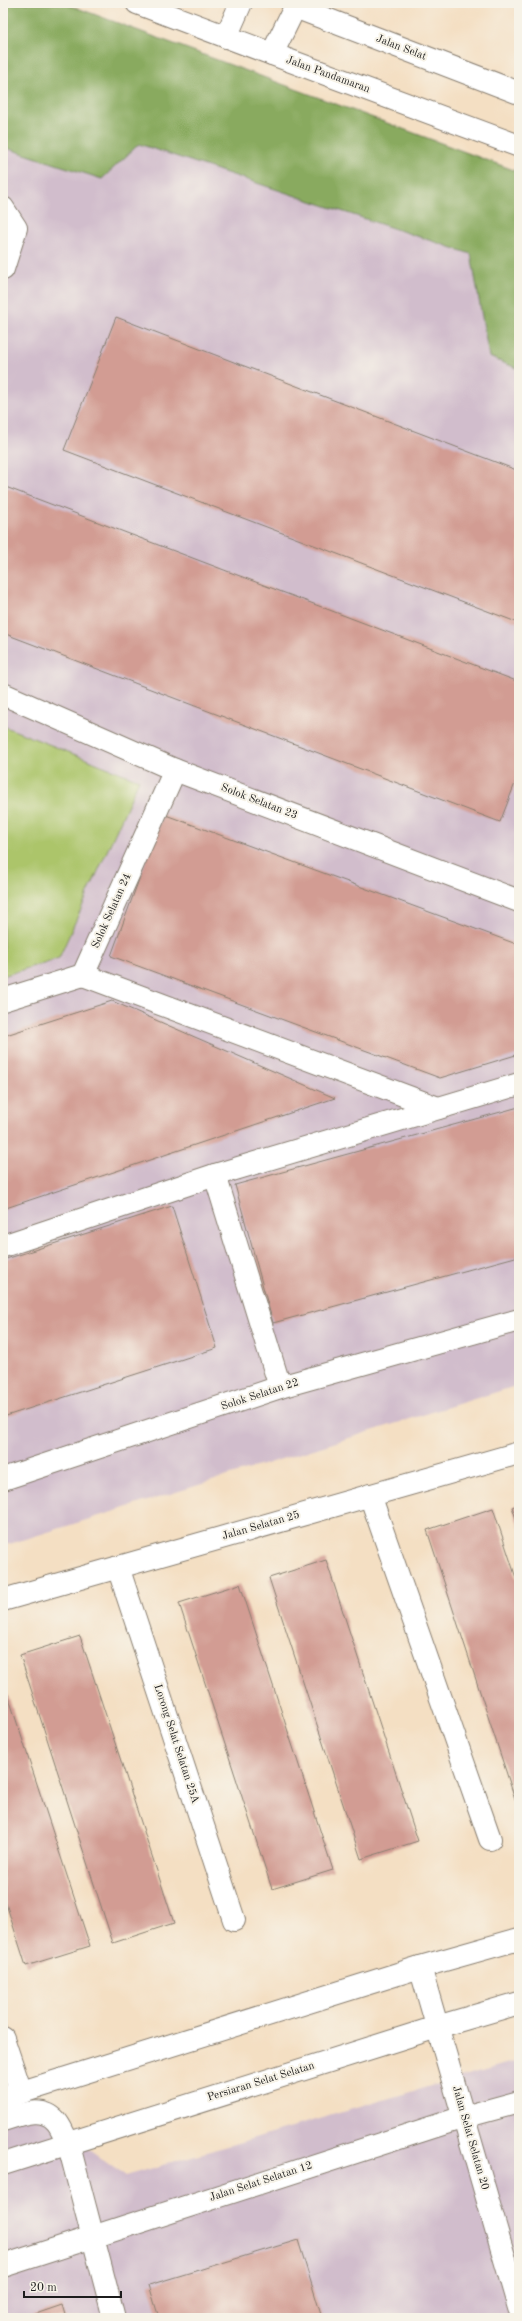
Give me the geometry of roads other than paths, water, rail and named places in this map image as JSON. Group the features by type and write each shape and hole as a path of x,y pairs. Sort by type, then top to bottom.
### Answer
{"street":[{"name":"Jalan Pandamaran","path":"136,3 519,146"},
{"path":"226,36 240,3"},
{"path":"272,54 291,4"},
{"name":"Jalan Selat","path":"291,4 519,93"},
{"path":"3,208 16,228 3,269"},
{"name":"Solok Selatan 23","path":"3,694 175,770 519,901"},
{"name":"Solok Selatan 24","path":"83,975 175,770"},
{"path":"3,1000 83,975 438,1108"},
{"path":"3,1246 215,1175 519,1084"},
{"path":"215,1175 280,1387"},
{"name":"Solok Selatan 22","path":"3,1479 280,1387 519,1320"},
{"name":"Jalan Selatan 25","path":"3,1600 519,1453"},
{"path":"370,1495 490,1839"},
{"name":"Lorong Selat Selatan 25A","path":"118,1567 234,1920"},
{"path":"3,2038 12,2095 420,1967 519,1939"},
{"name":"Jalan Selat Selatan 20","path":"420,1967 519,2308"},
{"name":"Persiaran Selat Selatan","path":"3,2164 68,2142 437,2026 519,2003"},
{"name":"Jalan Selat Selatan 12","path":"3,2266 464,2117 519,2102"},
{"path":"3,2120 31,2112 43,2113 55,2120 68,2142 114,2318"}]}
